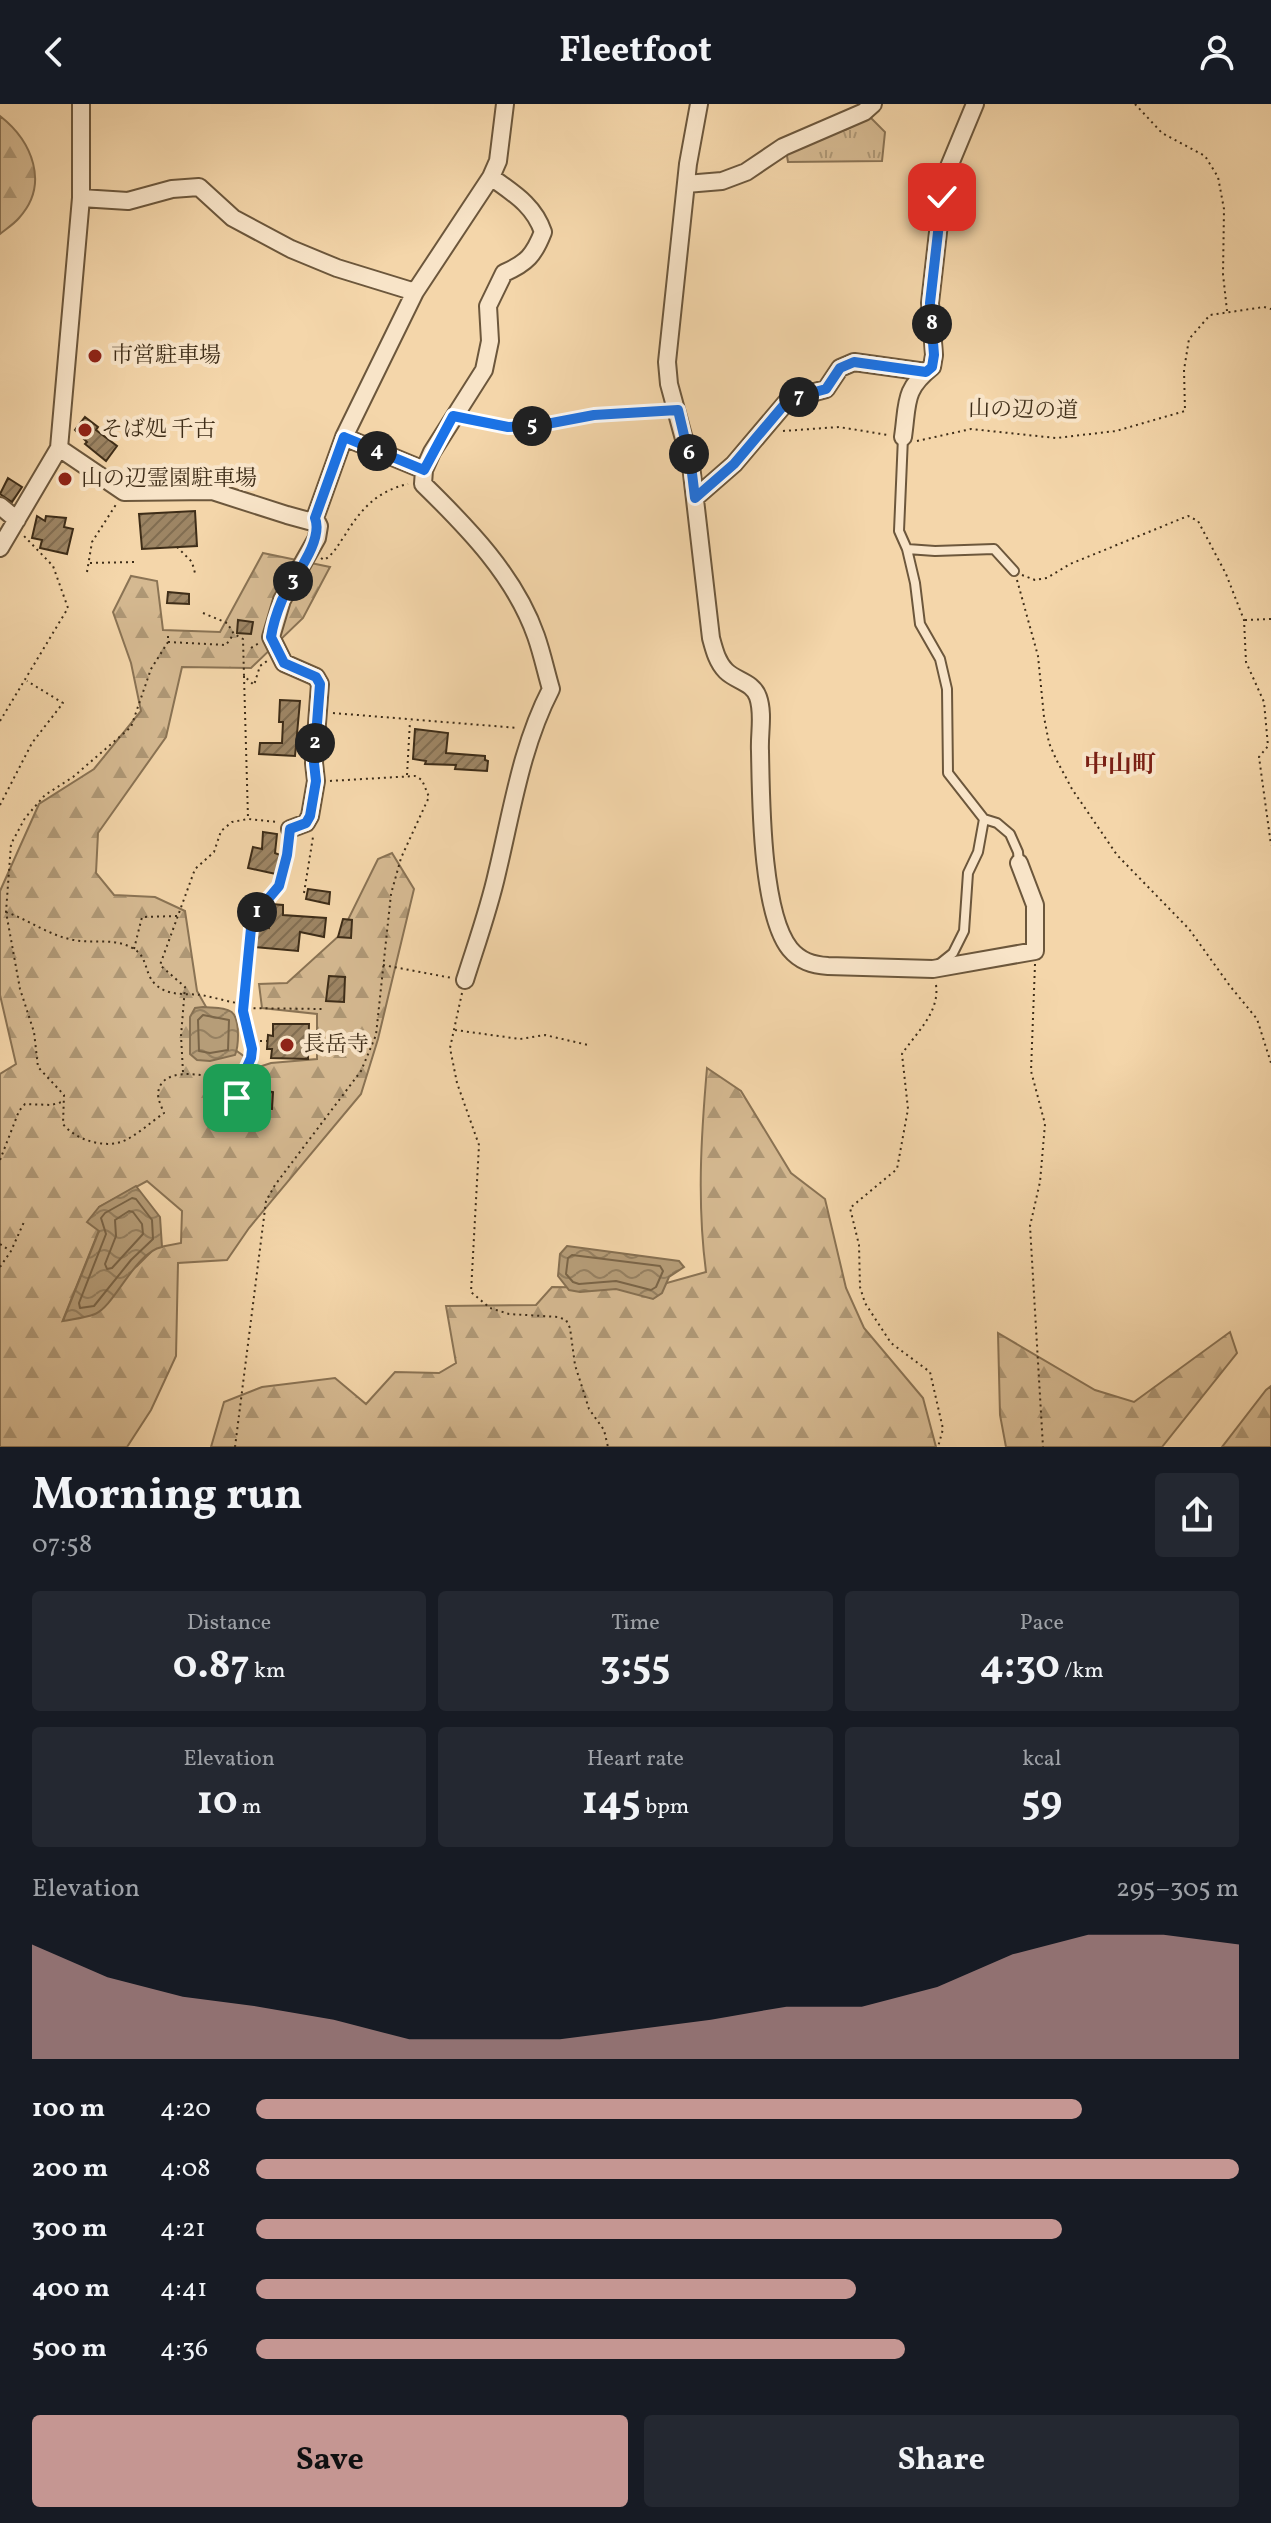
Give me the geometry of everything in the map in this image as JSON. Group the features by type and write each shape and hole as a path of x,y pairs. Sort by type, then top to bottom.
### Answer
{"street":[{"path":"0,548 59,448 70,377 81,198 81,104"},
{"path":"59,448 124,492 212,491 309,521 315,518 344,437 415,292 491,177 498,161 505,104"},
{"path":"699,104 686,184 667,362 669,384 691,465 711,638 716,656 725,670 752,686 758,695 762,713 760,749 764,833 772,907 785,941 792,951 813,965 933,969 1035,951 1035,905 1019,863"},
{"path":"686,184 722,181 746,172 783,147 864,112 873,104"},
{"path":"903,437 909,392 915,381 932,367 930,303 942,197 948,169 975,104"},
{"path":"465,980 496,877 532,730 551,689 535,634 503,572 467,526 423,484 424,470 453,416 484,370 490,341 488,306 504,273 525,264 543,232 539,219 528,204 491,177"},
{"path":"81,198 128,201 172,189 199,187 233,218 291,249 337,268 415,292"},
{"path":"695,498 734,464 789,399 826,389 840,368 854,362 926,372"},
{"path":"344,437 424,470"},
{"path":"0,506 17,520"},
{"path":"290,829 306,823 310,816 316,781 316,712 320,684 316,677 284,663 271,637 276,616 317,538 319,526 315,518"}],"lane":[{"path":"903,437 899,531 907,549 920,624 940,659 947,689 948,773 984,819 997,823 1010,834 1019,863"},
{"path":"907,549 994,549 1014,571"},
{"path":"933,969 953,953 964,931 968,873 978,852 984,819"}],"path":[{"path":"1135,104 1162,133 1205,156 1218,177 1224,209 1223,274 1227,313"},
{"name":"山の辺の道","path":"764,429 790,432 839,427 916,441 971,429 1056,438 1116,431 1185,411 1184,370 1189,339 1210,315 1264,307 1271,309"},
{"path":"453,416 508,427 536,426 594,415 678,410"},
{"path":"309,551 324,560 332,555 358,514 371,501 395,487 410,483"},
{"path":"87,572 92,542 124,492"},
{"path":"1014,571 1035,580 1047,578 1070,564 1188,516 1198,521 1226,574 1244,620 1246,662 1264,702 1268,746 1259,757 1271,845"},
{"path":"0,721 68,608 53,566 19,530 17,520"},
{"path":"177,547 192,562 195,573"},
{"path":"89,563 137,562"},
{"path":"1014,571 1038,656 1044,717 1056,759 1117,855 1189,929 1257,1019 1271,1063"},
{"path":"203,613 227,623 234,634 243,639 248,819"},
{"path":"1244,620 1271,619"},
{"path":"168,642 226,645 234,634"},
{"path":"168,636 168,642 151,669 131,727 73,777 45,795 25,818 11,844 6,912 20,989 34,1032 38,1067 64,1095 63,1124 71,1135 86,1141 120,1142 164,1113 158,1096 168,1077 183,1073 217,1078 230,1097 237,1098 237,1089 251,1058 244,1008 252,918 279,886 290,829 285,823 248,819 232,822 221,831 214,852 195,869 160,965 185,987 181,1049 183,1073"},
{"path":"244,676 254,685 260,666 278,654"},
{"path":"0,805 32,743 63,703 26,680"},
{"path":"316,712 532,730"},
{"path":"407,776 410,719"},
{"path":"235,1447 266,1201 361,1071 376,1035 391,894 401,858 429,797 422,780 415,776 316,781"},
{"path":"304,893 315,825 310,816"},
{"path":"6,912 72,940 105,940 134,949 143,955 150,977 157,986 183,996 204,995 237,1003 239,1008 323,1009"},
{"path":"134,949 142,917 178,916"},
{"path":"1035,951 1031,1071 1045,1124 1040,1182 1030,1226 1043,1447"},
{"path":"382,965 465,980 450,1048 457,1083 479,1145 471,1292 490,1308 509,1314 566,1320 575,1365 589,1409 604,1430 608,1447"},
{"path":"933,969 937,995 930,1016 902,1054 908,1109 897,1169 850,1208 859,1245 860,1287 865,1303 891,1343 930,1372 943,1429 938,1447"},
{"path":"454,1030 520,1039 545,1035 588,1045"},
{"path":"250,1041 268,1041"},
{"path":"0,1160 19,1111 25,1104 51,1105 63,1101"},
{"path":"0,1267 24,1222"},
{"path":"0,1244 11,1251"}],"green space":[{"path":"0,116 28,150 35,177 34,191 28,205 17,220 0,234"},
{"path":"870,117 885,132 882,161 788,162 786,150 847,129"},
{"path":"263,553 330,567 303,618 251,668 182,667 166,737 98,833 96,873 114,895 155,897 185,911 197,991 227,1044 259,1067 317,1059 317,1014 262,1008 259,984 287,983 341,934 378,859 392,853 414,889 378,1039 361,1094 249,1228 227,1260 178,1263 176,1356 151,1410 127,1447 0,1447 0,1074 16,1064 0,995 0,891 39,804 94,769 141,711 131,663 113,612 131,576 157,581 163,630 220,632","holes":["147,1181 182,1211 181,1243 155,1248 137,1266 63,1320 99,1230 99,1207"]},
{"path":"707,1068 741,1091 791,1173 825,1199 846,1288 864,1328 923,1398 936,1447 211,1447 224,1402 262,1387 335,1378 366,1404 395,1372 439,1373 456,1363 446,1306 536,1305 552,1287 649,1288 706,1272 701,1170"},
{"path":"1230,1332 1237,1353 1162,1447 1006,1447 1000,1415 998,1333 1095,1390 1134,1402"},
{"path":"1271,1386 1271,1447 1222,1447 1266,1390"}],"water":[{"path":"195,1008 225,1009 234,1014 238,1026 235,1055 210,1061 197,1060 190,1054 190,1017"},
{"path":"136,1186 160,1217 162,1247 143,1258 103,1309 95,1314 63,1321 99,1231 87,1222 99,1207"},
{"path":"567,1246 679,1261 684,1267 669,1277 662,1293 653,1299 616,1289 580,1292 569,1290 558,1276 560,1254"}],"building":[{"path":"85,417 117,446 106,461 85,444 87,442 75,430"},
{"path":"8,478 22,487 12,502 0,494"},
{"path":"195,511 197,546 142,549 139,514"},
{"path":"37,516 45,521 46,516 66,518 64,527 73,529 67,554 40,548 42,540 32,538"},
{"path":"168,592 189,594 189,604 167,603"},
{"path":"238,620 253,622 251,634 237,633"},
{"path":"280,700 300,701 295,756 259,754 260,743 282,743"},
{"path":"415,729 448,733 446,753 485,756 487,771 455,769 456,765 425,764 426,761 413,759"},
{"path":"263,832 277,834 275,853 280,855 276,874 248,868 253,847 262,849"},
{"path":"308,889 330,892 329,904 306,899"},
{"path":"271,904 283,905 283,915 326,918 324,937 300,932 298,951 254,947 255,926 269,928"},
{"path":"343,919 352,920 351,938 338,937"},
{"path":"329,976 345,977 344,1002 326,1001"},
{"path":"273,1024 309,1024 308,1059 271,1058 272,1049 267,1049 268,1035 273,1036"},
{"path":"242,1087 273,1092 272,1109 239,1108"}],"place":[{"name":"市営駐車場","path":"95,356"},
{"name":"そば処 千古","path":"85,430"},
{"name":"山の辺霊園駐車場","path":"65,479"},
{"name":"長岳寺","path":"287,1045"}],"district":[{"name":"中山町","path":"1120,766"}],"route":[{"path":"237,1098 237,1089 252,1049 243,1011 249,974 252,918 279,886 290,829 306,823 310,816 316,781 316,712 320,684 316,677 284,663 271,637 282,600 317,538 319,526 315,518 344,437 424,470 453,416 508,427 536,426 594,415 678,410 695,498 734,464 789,399 826,389 840,368 854,362 926,372 932,367 930,303 942,197"}]}
